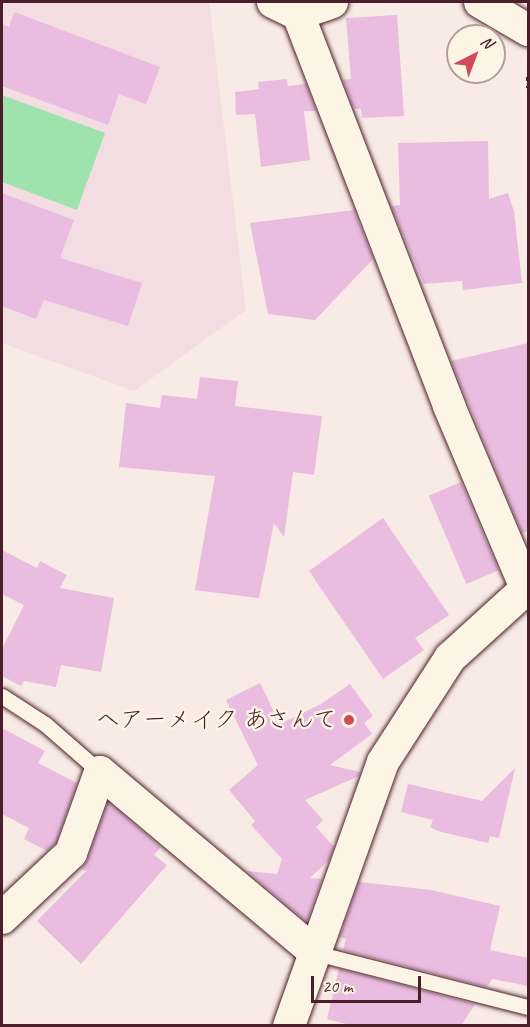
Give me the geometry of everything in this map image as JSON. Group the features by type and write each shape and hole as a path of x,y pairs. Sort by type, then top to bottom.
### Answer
{"street":[{"path":"289,1026 383,762 450,658 527,588 449,406 286,8 332,2"},
{"path":"480,2 528,30"},
{"path":"2,918 71,853 100,772 316,953"}],"lane":[{"path":"2,696 45,724 100,772"},
{"path":"316,953 528,1007"}],"path":[{"path":"528,77 528,88"}],"shaded area":[{"path":"2,2 209,2 246,310 134,391 2,343"}],"green space":[{"path":"2,95 105,133 77,210 2,182"}],"building":[{"path":"14,12 160,67 146,104 119,94 108,125 2,86 2,24 9,27"},
{"path":"397,15 404,116 362,118 361,109 354,109 343,80 351,79 346,18"},
{"path":"287,79 288,86 306,84 316,111 304,111 310,160 261,167 255,114 236,115 235,92 259,89 258,82"},
{"path":"488,141 489,199 508,193 514,212 522,283 463,290 462,281 424,284 391,206 400,205 398,143"},
{"path":"2,193 74,220 60,258 142,283 128,326 44,300 36,319 2,306"},
{"path":"354,210 373,259 315,320 268,314 250,223"},
{"path":"528,343 528,531 522,533 451,361"},
{"path":"200,377 238,381 235,406 322,416 314,475 293,472 284,537 274,523 259,598 195,590 215,476 119,467 126,403 160,408 162,395 197,399"},
{"path":"461,482 499,570 466,584 429,496"},
{"path":"383,518 449,615 415,638 424,650 383,679 309,571"},
{"path":"2,550 37,568 40,561 67,575 60,588 114,598 101,672 61,665 56,687 24,681 21,686 2,676 2,649 24,605 2,594"},
{"path":"260,683 280,724 321,704 350,684 373,716 364,723 372,734 330,765 360,772 359,776 305,800 323,820 316,827 334,847 329,860 310,878 322,879 307,922 247,871 277,874 282,859 251,825 255,821 229,790 258,765 226,700"},
{"path":"2,728 45,751 38,763 77,783 56,843 47,851 24,839 29,828 2,814"},
{"path":"515,768 499,838 490,836 488,843 438,831 430,827 433,820 401,812 408,784 482,801"},
{"path":"108,802 161,847 154,855 167,865 81,964 37,921 86,871 81,869 88,859"},
{"path":"359,882 431,890 500,906 490,950 528,958 528,986 492,979 487,987 343,950 346,939 340,937"},
{"path":"339,969 475,1004 461,1026 354,1026 327,1019"}],"place":[{"name":"ヘアーメイク あさんて","path":"349,720"}]}
